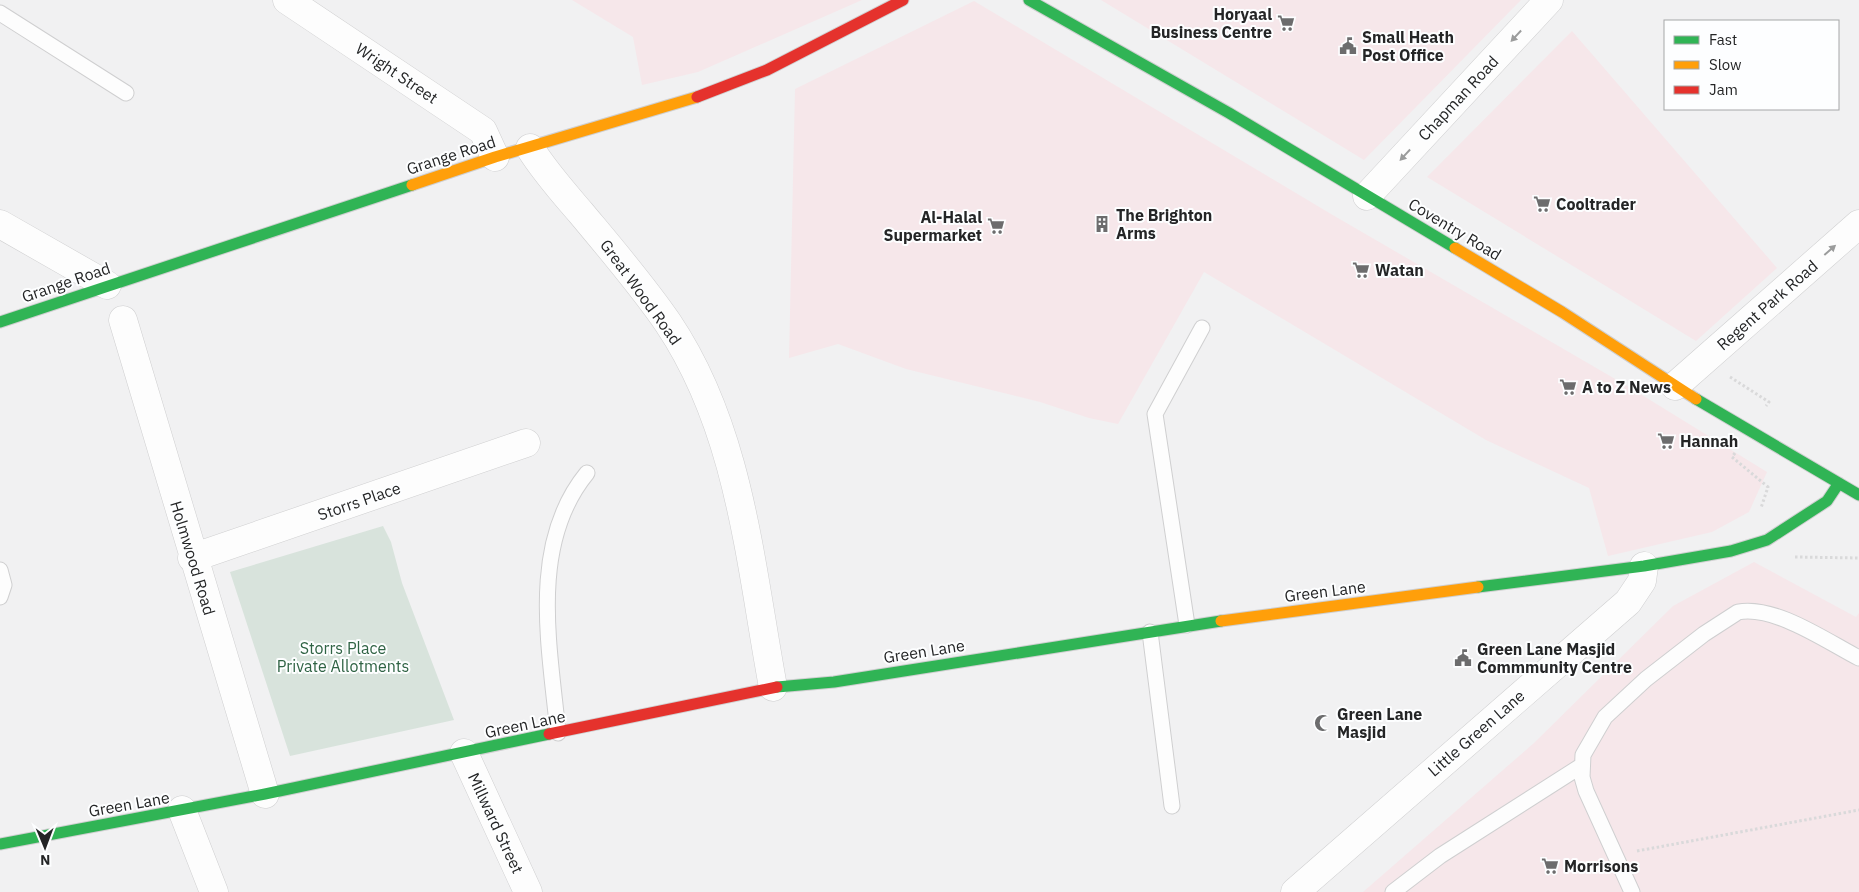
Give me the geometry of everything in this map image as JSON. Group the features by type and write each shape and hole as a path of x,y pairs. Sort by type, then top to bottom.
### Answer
{"street":[{"name":"Wright Street","path":"287,0 483,131 495,157"},
{"name":"Grange Road","path":"0,322 495,157 711,93 767,70 903,0"},
{"name":"Coventry Road","path":"1029,0 1057,10 1562,312 1676,386 1859,494"},
{"name":"Chapman Road","path":"1367,196 1549,0"},
{"name":"Great Wood Road","path":"530,148 540,165 611,248 668,323 697,374 720,432 740,496 773,687"},
{"path":"0,224 107,285"},
{"name":"Regent Park Road","path":"1676,386 1859,224"},
{"name":"Holmwood Road","path":"123,320 192,558 265,794"},
{"name":"Storrs Place","path":"192,558 526,443"},
{"name":"Green Lane","path":"0,844 464,754 773,687 834,682 1187,625 1644,566 1731,551 1767,540 1827,501 1839,483"},
{"name":"Little Green Lane","path":"1295,892 1628,602 1642,581 1644,566"},
{"name":"Millward Street","path":"464,754 528,892"},
{"path":"182,810 214,892"}],"lane":[{"path":"0,13 126,93"},
{"path":"1187,625 1155,414 1202,328"},
{"path":"558,733 548,618 550,550 574,488 587,473"},
{"path":"0,570 4,585 0,597"},
{"path":"1632,892 1617,855 1586,791 1582,777 1583,755 1605,717 1659,668 1738,612 1751,610 1768,614 1859,658"},
{"path":"1150,632 1172,806"},
{"path":"1393,892 1440,856 1582,766"}],"path":[{"path":"1617,855 1859,810"}],"shaded area":[{"path":"572,0 862,0 698,72 642,85 633,37"},
{"path":"1101,0 1521,0 1364,160"},
{"path":"974,1 1331,214 1629,387 1767,472 1749,512 1712,532 1608,556 1589,488 1486,440 1204,272 1118,424 1089,418 1040,402 906,369 838,344 789,358 795,89"},
{"path":"1572,31 1777,268 1696,341 1427,177"},
{"path":"1754,562 1856,617 1859,613 1859,892 1363,892 1534,743 1673,606"}],"green space":[{"name":"Storrs Place Private Allotments","path":"383,526 391,542 402,583 454,720 290,756 230,572"}],"traffic: fast":[{"path":"1029,0 1229,113 1455,248"},
{"path":"0,322 412,185"},
{"path":"1696,399 1859,495"},
{"path":"1478,587 1644,566 1731,551 1767,540 1827,501 1839,483"},
{"path":"777,687 834,682 1221,621"},
{"path":"0,844 265,794 549,734"}],"traffic: slow":[{"path":"412,185 495,157 697,97"},
{"path":"1455,248 1562,312 1696,399"},
{"path":"1221,621 1478,587"}],"traffic: jam":[{"path":"697,97 767,70 903,0"},
{"path":"549,734 777,687"}],"place":[{"name":"Horyaal Business Centre","path":"1286,23"},
{"name":"Small Heath Post Office","path":"1348,46"},
{"name":"Cooltrader","path":"1542,204"},
{"name":"The Brighton Arms","path":"1102,224"},
{"name":"Al-Halal Supermarket","path":"996,226"},
{"name":"Watan","path":"1361,270"},
{"name":"A to Z News","path":"1568,387"},
{"name":"Hannah","path":"1666,441"},
{"name":"Green Lane Masjid Commmunity Centre","path":"1463,658"},
{"name":"Green Lane Masjid","path":"1323,723"},
{"name":"Morrisons","path":"1550,866"}]}
